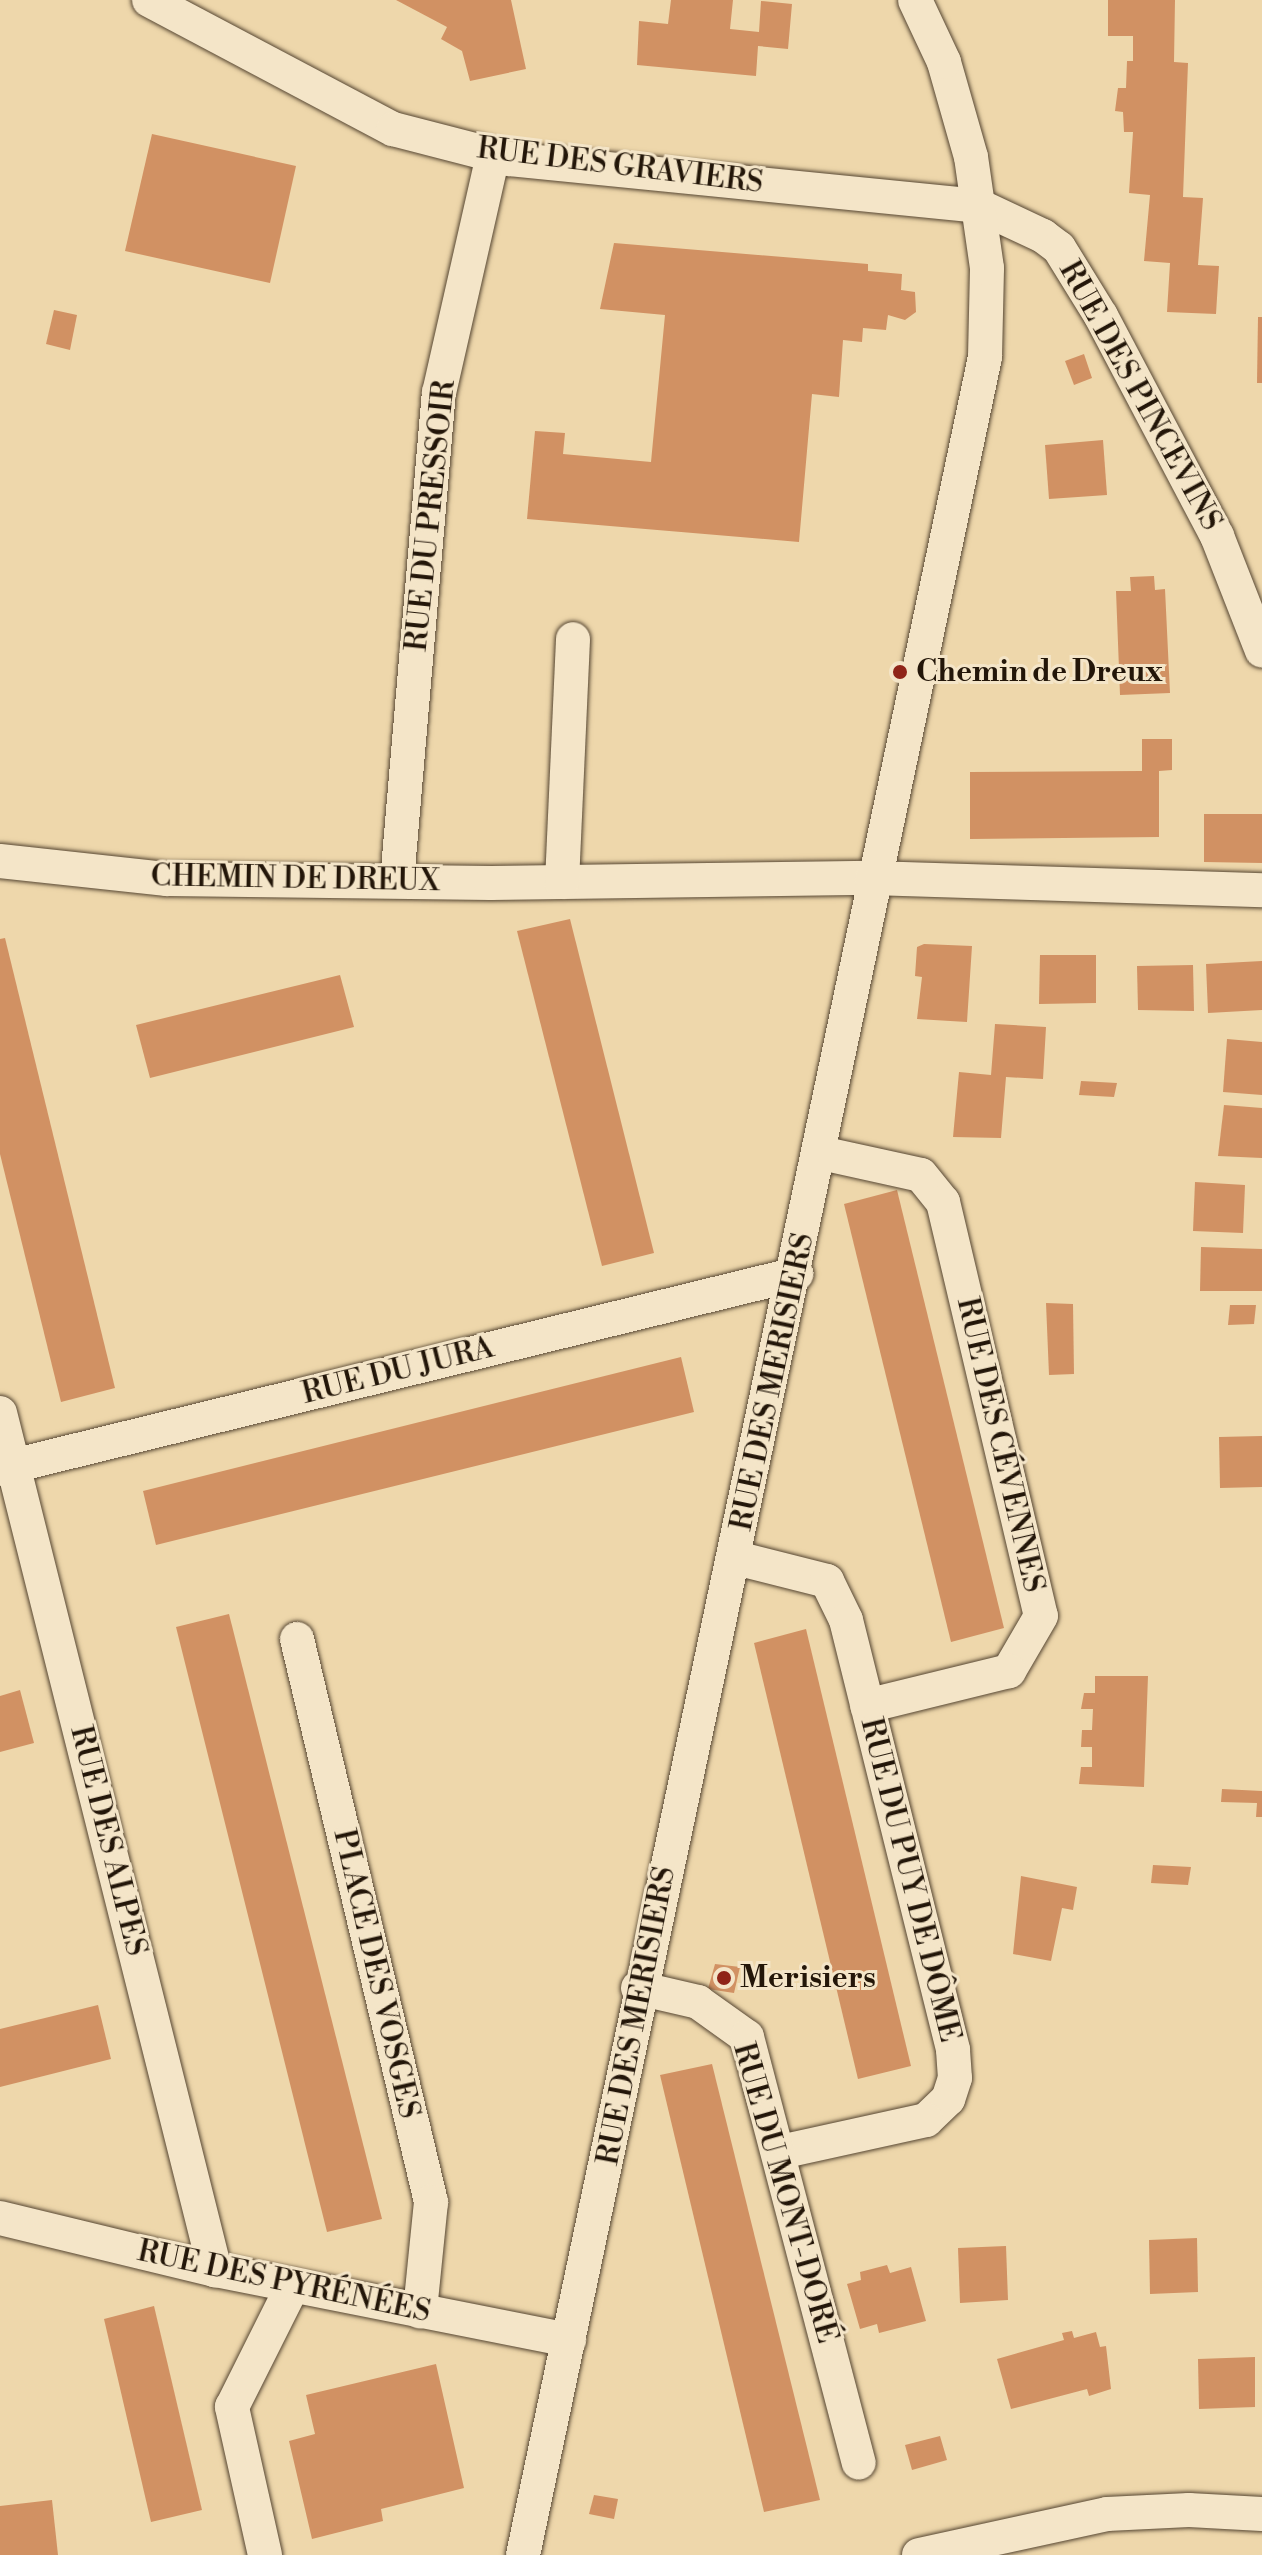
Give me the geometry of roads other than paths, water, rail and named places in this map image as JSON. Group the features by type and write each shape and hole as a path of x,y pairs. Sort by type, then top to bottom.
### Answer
{"street":[{"name":"RUE DES GRAVIERS","path":"149,0 393,129 493,155 979,206"},
{"path":"915,0 944,62 964,127 979,206"},
{"name":"RUE DU PRESSOIR","path":"397,881 439,393 493,155"},
{"name":"RUE DES PINCEVINS","path":"979,206 1043,236 1071,266 1217,536 1262,651"},
{"name":"RUE DES MERISIERS","path":"523,2555 638,1988 736,1558 821,1153 872,878 985,357 987,268 979,206"},
{"path":"562,882 573,639"},
{"name":"CHEMIN DE DREUX","path":"0,861 167,879 562,882 872,878 1262,890"},
{"name":"RUE DES CÉVENNES","path":"821,1153 921,1175 943,1202 1041,1616 1028,1647 1009,1671 867,1706"},
{"name":"RUE DU JURA","path":"7,1467 796,1274"},
{"name":"RUE DES ALPES","path":"0,1413 7,1467 215,2270"},
{"name":"RUE DU PUY DE DÔME","path":"736,1558 827,1581 846,1620 953,2050 955,2078 948,2099 926,2120 780,2152"},
{"name":"PLACE DES VOSGES","path":"297,1639 431,2202 420,2311"},
{"name":"RUE DU MONT-DORÉ","path":"638,1988 698,2002 747,2037 780,2152 859,2463"},
{"name":"RUE DES PYRÉNÉES","path":"0,2218 215,2270 569,2340"},
{"path":"265,2555 232,2407 293,2285"},
{"path":"919,2555 1107,2514 1189,2510 1262,2514"}],"place":[{"name":"Chemin de Dreux","path":"900,672"},
{"name":"Merisiers","path":"724,1978"}]}
